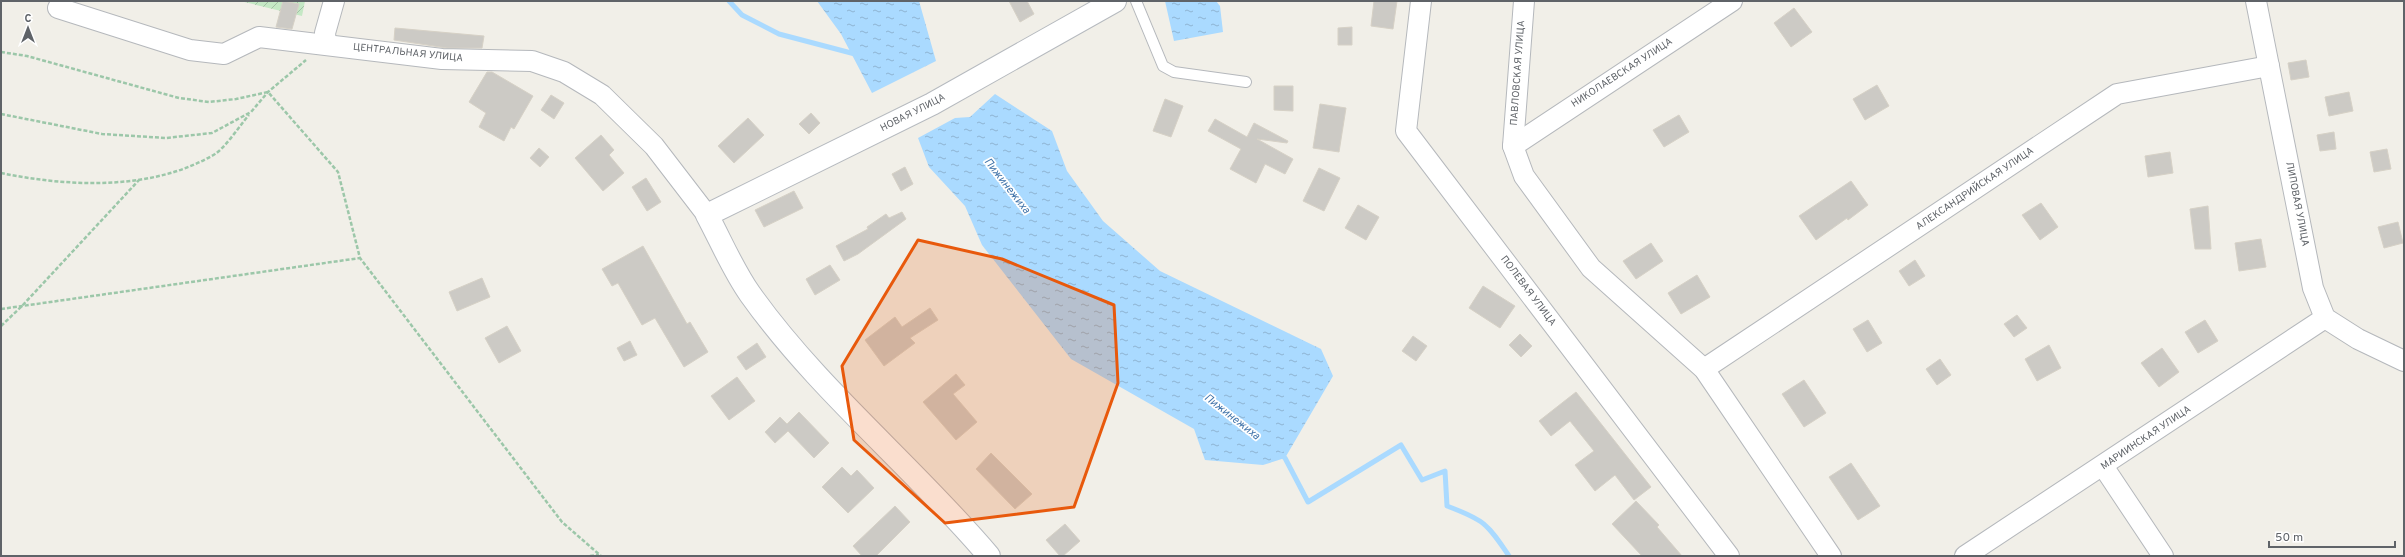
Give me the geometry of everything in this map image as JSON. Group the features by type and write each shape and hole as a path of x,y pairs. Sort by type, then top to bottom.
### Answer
{"street":[{"path":"326,44 325,33 334,1"},
{"name":"НОВАЯ УЛИЦА","path":"706,215 932,104 1115,1"},
{"name":"ПОЛЕВАЯ УЛИЦА","path":"1421,1 1406,131 1729,556"},
{"name":"ПАВЛОВСКАЯ УЛИЦА","path":"1513,146 1524,1"},
{"name":"НИКОЛАЕВСКАЯ УЛИЦА","path":"1513,146 1732,1"},
{"name":"ЛИПОВАЯ УЛИЦА","path":"2256,1 2313,288 2325,318"},
{"name":"ЦЕНТРАЛЬНАЯ УЛИЦА","path":"58,8 190,50 224,54 259,37 442,59 532,61 564,72 602,95 654,146 706,215"},
{"name":"АЛЕКСАНДРИЙСКАЯ УЛИЦА","path":"1704,369 2117,94 2269,66"},
{"path":"1513,146 1524,176 1590,268 1704,369 1831,556"},
{"path":"706,215 749,293 791,347 861,422 958,519 989,556"},
{"path":"2325,318 2358,339 2404,361"},
{"name":"МАРИИНСКАЯ УЛИЦА","path":"1965,556 2325,318"},
{"path":"2103,466 2163,556"}],"lane":[{"path":"1136,1 1163,66 1174,72 1246,82"}],"path":[{"path":"1,174 82,182 140,180 181,170 217,153 268,92 326,44"},
{"path":"1,52 26,56 179,98 209,102 236,99 268,92"},
{"path":"268,92 338,172 360,258 562,522 600,555"},
{"path":"1,114 102,134 166,138 212,133 251,112"},
{"path":"1,326 22,306 140,180"},
{"path":"1,309 360,258"},
{"path":"590,556 600,555"}],"highlighted area":[{"path":"918,240 1002,259 1114,305 1118,383 1074,507 945,523 854,440 842,366"}],"green space":[{"path":"240,1 305,1 302,16"}],"water":[{"path":"817,1 919,1 936,61 872,93 841,34"},
{"path":"1165,1 1216,1 1220,6 1223,32 1174,41"},
{"path":"995,94 1052,131 1067,171 1103,221 1160,271 1321,349 1333,376 1285,458 1263,465 1205,460 1194,429 1071,359 982,245 965,206 929,167 918,138 955,118 970,117"}],"building":[{"path":"283,1 299,4 292,29 276,27"},
{"path":"1009,1 1027,1 1034,14 1020,22"},
{"path":"1374,1 1397,1 1393,29 1371,26"},
{"path":"1794,8 1812,32 1791,47 1774,23"},
{"path":"1352,27 1352,45 1338,45 1338,28"},
{"path":"395,28 484,36 482,48 447,48 394,40"},
{"path":"2306,60 2309,77 2291,80 2288,63"},
{"path":"487,72 492,72 533,96 514,129 511,127 504,141 479,127 486,113 469,102"},
{"path":"1877,85 1889,106 1865,120 1853,99"},
{"path":"1274,86 1293,86 1293,111 1274,110"},
{"path":"2349,92 2353,111 2329,116 2325,97"},
{"path":"551,95 564,103 554,119 541,110"},
{"path":"1165,99 1183,106 1171,137 1153,131"},
{"path":"1320,104 1346,108 1339,152 1313,148"},
{"path":"811,113 820,123 809,134 799,124"},
{"path":"1679,115 1689,132 1664,147 1653,130"},
{"path":"748,118 764,135 734,163 718,146"},
{"path":"1215,119 1247,137 1254,123 1288,141 1287,143 1257,139 1293,159 1285,174 1265,164 1256,183 1230,169 1241,149 1208,131"},
{"path":"2334,132 2336,149 2320,151 2317,135"},
{"path":"601,135 614,150 609,155 624,173 603,191 575,158"},
{"path":"539,148 549,157 540,167 530,158"},
{"path":"2387,149 2391,169 2374,172 2370,152"},
{"path":"2170,152 2173,173 2148,177 2145,156"},
{"path":"905,167 913,184 901,191 892,174"},
{"path":"1319,168 1340,178 1324,211 1303,201"},
{"path":"646,178 661,202 647,211 632,187"},
{"path":"1851,181 1868,205 1848,220 1847,218 1816,240 1799,216"},
{"path":"794,191 803,208 764,227 755,210"},
{"path":"2041,203 2058,227 2040,240 2022,215"},
{"path":"1358,205 1379,217 1366,240 1345,228"},
{"path":"2208,206 2211,249 2195,249 2190,209"},
{"path":"902,212 906,219 858,254 844,261 836,246 868,229 867,227 886,214 889,218"},
{"path":"2398,222 2403,243 2384,248 2378,227"},
{"path":"2261,239 2266,267 2239,271 2235,243"},
{"path":"1651,243 1663,261 1636,279 1623,261"},
{"path":"643,246 687,324 690,322 708,352 684,367 655,318 642,325 618,283 612,286 602,269"},
{"path":"1915,260 1925,276 1909,286 1899,271"},
{"path":"830,265 840,280 815,295 806,279"},
{"path":"1697,275 1710,297 1681,314 1668,293"},
{"path":"482,278 490,297 457,311 449,292"},
{"path":"1483,286 1515,306 1500,328 1469,308"},
{"path":"930,308 938,320 910,338 915,343 884,366 865,340 895,317 902,327"},
{"path":"2017,315 2027,328 2014,337 2004,324"},
{"path":"1868,320 1882,343 1867,352 1853,329"},
{"path":"2205,320 2218,341 2198,353 2185,332"},
{"path":"507,326 521,351 499,363 485,338"},
{"path":"1520,334 1532,346 1521,357 1509,345"},
{"path":"1413,336 1427,346 1416,361 1402,351"},
{"path":"630,341 637,355 624,361 617,348"},
{"path":"757,343 766,357 746,370 737,357"},
{"path":"2049,345 2061,368 2037,381 2025,359"},
{"path":"2162,348 2179,372 2159,387 2141,363"},
{"path":"1940,359 1951,375 1937,385 1926,369"},
{"path":"956,374 965,385 953,394 977,422 956,440 923,402"},
{"path":"737,377 755,401 729,420 711,396"},
{"path":"1804,380 1826,413 1804,427 1782,394"},
{"path":"1576,392 1651,487 1634,500 1615,475 1595,491 1575,465 1594,451 1570,421 1551,436 1539,421"},
{"path":"799,412 829,443 814,458 788,431 775,443 765,432 780,417 787,424"},
{"path":"991,453 1032,494 1015,509 976,469"},
{"path":"1851,463 1880,506 1858,520 1829,477"},
{"path":"842,467 851,476 857,470 874,488 848,513 822,487"},
{"path":"1636,501 1659,525 1657,527 1682,556 1642,556 1612,524"},
{"path":"895,506 910,522 876,556 862,556 853,546"},
{"path":"1065,524 1080,541 1063,556 1060,556 1046,540"}],"waterway":[{"name":"Пижинежиха","path":"729,1 742,15 779,34 855,54"},
{"name":"Пижинежиха","path":"1281,455 1285,458 1308,502 1401,445 1422,480 1445,471 1447,506 1469,515 1484,524 1495,536 1509,556"}]}
